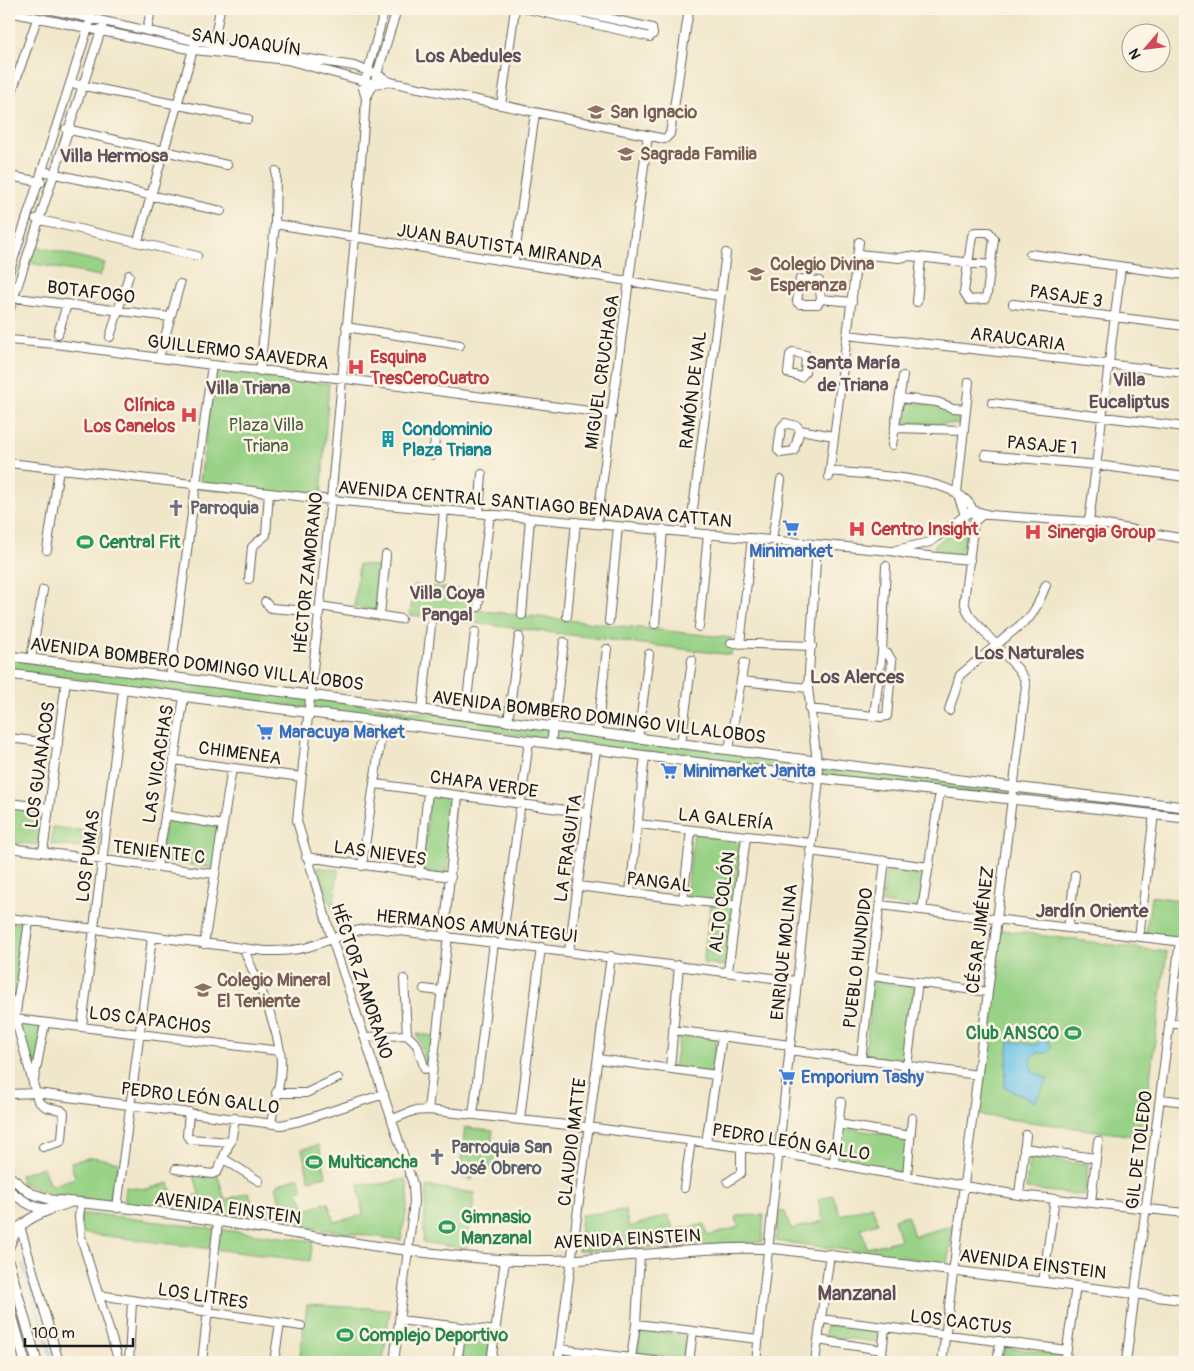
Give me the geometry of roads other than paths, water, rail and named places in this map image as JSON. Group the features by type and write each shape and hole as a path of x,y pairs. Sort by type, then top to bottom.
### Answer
{"main road":[{"name":"AVENIDA BOMBERO DOMINGO VILLALOBOS","path":"9,656 553,728 1185,807"},
{"name":"AVENIDA BOMBERO DOMINGO VILLALOBOS","path":"9,674 819,778 1185,818"},
{"name":"AVENIDA EINSTEIN","path":"9,1176 39,1196 408,1250 505,1260 571,1259 768,1248 830,1254 1185,1300"},
{"path":"9,1190 26,1204 49,1210"},
{"name":"AVENIDA EINSTEIN","path":"20,1226 36,1215 77,1202"},
{"path":"9,1247 20,1226"},
{"path":"9,1263 37,1362"},
{"path":"9,1304 25,1362"}],"street":[{"name":"SAN JOAQUÍN","path":"48,9 148,31 213,52 287,60 374,84 390,82 665,139 669,137 689,9"},
{"path":"9,273 94,9"},
{"path":"148,31 151,9"},
{"path":"213,52 220,9"},
{"name":"HÉCTOR ZAMORANO","path":"385,9 363,88 366,98 355,238 331,500 297,821 306,857 332,939 393,1119 414,1194 394,1362"},
{"name":"HÉCTOR ZAMORANO","path":"366,98 374,84 397,9"},
{"path":"501,105 515,9"},
{"path":"528,9 566,18 650,37 653,34 652,28 568,9 566,18"},
{"name":"SAN JOAQUÍN","path":"9,12 100,32 194,46 214,43 312,58 368,70 390,82"},
{"path":"9,100 37,19"},
{"path":"9,312 11,298 39,220 104,21"},
{"path":"138,241 194,46"},
{"path":"70,83 82,87 248,119"},
{"path":"514,261 535,113"},
{"path":"56,127 227,164"},
{"name":"MIGUEL CRUCHAGA","path":"597,524 648,135"},
{"path":"42,171 221,211"},
{"path":"260,371 275,224 276,171"},
{"path":"9,176 50,185"},
{"path":"27,217 197,256"},
{"name":"JUAN BAUTISTA MIRANDA","path":"275,224 355,238 514,261 630,283 720,296"},
{"path":"979,231 992,234 990,265 985,299 981,301 969,300 964,292 972,236 979,231"},
{"path":"860,242 829,474 922,481 957,493 970,503 974,511"},
{"name":"RAMÓN DE VAL","path":"690,532 726,253"},
{"path":"858,254 990,265"},
{"path":"1030,254 1185,275"},
{"path":"917,302 921,258"},
{"path":"1089,522 1121,267"},
{"path":"110,337 128,275"},
{"path":"159,358 180,284"},
{"name":"BOTAFOGO","path":"11,298 170,317"},
{"path":"821,299 852,302"},
{"path":"58,334 67,304"},
{"name":"PASAJE 3","path":"1013,304 1185,326"},
{"path":"346,328 460,345"},
{"name":"ARAUCARIA","path":"847,335 1185,373"},
{"name":"GUILLERMO SAAVEDRA","path":"9,340 56,344 260,371 342,379 612,414"},
{"path":"806,362 843,364"},
{"path":"170,677 212,365"},
{"path":"892,445 903,376"},
{"path":"965,515 957,493 969,382"},
{"path":"899,398 937,402 953,408 966,409"},
{"path":"992,403 1185,427"},
{"path":"895,428 964,430"},
{"path":"800,430 834,436"},
{"path":"433,454 435,440"},
{"name":"PASAJE 1","path":"984,455 1097,465 1185,477"},
{"name":"AVENIDA CENTRAL SANTIAGO BENADAVA CATTAN","path":"9,463 331,500 690,532 970,560"},
{"path":"47,550 59,469"},
{"path":"479,513 482,474"},
{"path":"772,540 782,480"},
{"path":"249,579 252,547 266,535 269,493"},
{"path":"438,576 444,510"},
{"path":"891,551 930,542 965,515 974,511 990,515"},
{"name":"CÉSAR JIMÉNEZ","path":"942,1362 1026,686 1024,678 1018,669 995,646 969,615 966,608 964,601 974,511"},
{"path":"478,607 490,514"},
{"path":"974,522 982,515 990,515 1089,522 1185,539"},
{"path":"522,615 530,518"},
{"path":"567,616 576,522"},
{"path":"609,621 618,526"},
{"path":"654,624 663,530"},
{"path":"699,627 708,534"},
{"path":"740,644 752,538"},
{"path":"930,542 929,552 931,557"},
{"name":"ENRIQUE MOLINA","path":"756,1362 819,778 809,709 808,688 817,545"},
{"path":"380,614 386,555"},
{"path":"874,716 882,652 886,566"},
{"path":"949,710 960,675 1030,617 1046,585"},
{"path":"30,659 43,590"},
{"path":"265,602 272,608 319,609 380,614 401,619"},
{"path":"422,711 431,625"},
{"path":"465,716 475,632"},
{"path":"508,722 519,637"},
{"path":"551,744 564,642"},
{"path":"731,643 812,646"},
{"path":"597,733 608,649"},
{"path":"809,709 887,716 889,711 892,661 888,654 882,652"},
{"path":"638,738 649,654"},
{"path":"681,744 692,660"},
{"path":"729,750 744,663"},
{"name":"LOS GUANACOS","path":"43,852 66,681"},
{"path":"741,681 808,688"},
{"name":"LOS PUMAS","path":"82,1027 123,689"},
{"name":"LAS VICACHAS","path":"157,866 184,697"},
{"path":"362,866 376,784 383,722"},
{"path":"9,738 58,744"},
{"path":"474,1114 529,741"},
{"name":"LA FRAGUITA","path":"569,951 596,749"},
{"path":"630,893 646,756"},
{"name":"CHIMENEA","path":"174,760 301,777"},
{"path":"204,944 232,768"},
{"name":"CHAPA VERDE","path":"376,784 587,813"},
{"path":"922,910 940,791"},
{"path":"419,874 428,792"},
{"path":"428,1110 442,991 458,796"},
{"path":"9,803 49,808"},
{"path":"1139,936 1154,814"},
{"path":"165,815 223,825"},
{"name":"LA GALERÍA","path":"638,824 746,837 929,867"},
{"path":"683,900 691,831"},
{"name":"ALTO COLÓN","path":"728,971 746,837"},
{"name":"TENIENTE C","path":"9,848 215,874"},
{"name":"LAS NIEVES","path":"306,857 451,877"},
{"name":"PUEBLO HUNDIDO","path":"861,1060 885,860"},
{"path":"1068,928 1075,875"},
{"name":"PANGAL","path":"578,886 737,906"},
{"path":"880,905 1183,942"},
{"name":"HERMANOS AMUNÁTEGUI","path":"9,918 244,949 288,951 332,939 356,930 376,928 679,964 796,981"},
{"path":"16,1019 29,921"},
{"path":"118,1208 152,938"},
{"name":"GIL DE TOLEDO","path":"1126,1362 1170,1023 1183,942"},
{"path":"520,1119 541,947"},
{"path":"244,949 272,1021 280,1051 280,1074 272,1123"},
{"name":"CLAUDIO MATTE","path":"558,1362 611,956"},
{"path":"670,1068 679,964"},
{"path":"871,976 988,992"},
{"path":"404,979 407,1035"},
{"path":"908,1066 918,982"},
{"path":"424,989 442,991"},
{"path":"9,996 40,1104 61,1110 65,1119 60,1142 43,1147"},
{"name":"LOS CAPACHOS","path":"16,1019 280,1051"},
{"path":"34,1083 45,1023"},
{"path":"1170,1023 1185,1025"},
{"path":"673,1030 722,1036 861,1060 978,1075"},
{"path":"365,1037 407,1035 417,1044 425,1069"},
{"path":"706,1143 722,1036"},
{"path":"598,1059 716,1075"},
{"path":"276,1093 306,1093 338,1078"},
{"name":"PEDRO LEÓN GALLO","path":"9,1094 36,1093 291,1124 384,1094"},
{"path":"1160,1099 1185,1102"},
{"path":"834,1162 841,1102"},
{"name":"PEDRO LEÓN GALLO","path":"393,1119 413,1111 428,1110 520,1119 778,1152 906,1176 1019,1194 1185,1213"},
{"path":"189,1112 188,1138 230,1142"},
{"path":"176,1170 212,1174 217,1172 230,1142 236,1118"},
{"path":"906,1176 912,1118"},
{"path":"839,1124 910,1136"},
{"path":"1019,1194 1026,1134"},
{"path":"684,1188 691,1141"},
{"path":"1091,1202 1098,1141"},
{"path":"728,1182 741,1173 741,1147"},
{"path":"1024,1148 1095,1158"},
{"path":"224,1159 259,1181"},
{"path":"1044,1282 1055,1198"},
{"path":"77,1202 81,1237 119,1362"},
{"path":"202,1362 218,1222"},
{"path":"20,1226 58,1362"},
{"path":"631,1358 636,1324 640,1254"},
{"path":"815,1362 830,1254"},
{"path":"492,1362 505,1260"},
{"path":"1065,1362 1076,1286"},
{"name":"LOS LITRES","path":"99,1295 301,1326"},
{"path":"129,1362 132,1300"},
{"name":"LOS CACTUS","path":"821,1319 1067,1350"},
{"path":"399,1320 462,1329 497,1331"},
{"path":"274,1362 280,1323"},
{"path":"636,1324 758,1339"},
{"path":"880,1362 885,1327"},
{"path":"457,1362 462,1329"},
{"path":"689,1362 693,1331"},
{"path":"818,1340 882,1350"},
{"path":"997,1362 1000,1342"},
{"path":"560,1349 662,1362"}],"water":[{"name":"Club ANSCO","path":"1041,1040 1048,1041 1052,1047 1048,1053 1037,1053 1031,1060 1032,1071 1048,1079 1035,1102 1004,1087 1009,1041 1036,1045"}],"waterway":[{"path":"23,1264 53,1362"}],"place":[{"name":"San Ignacio","path":"596,112"},
{"name":"Sagrada Familia","path":"626,154"},
{"name":"Colegio Divina Esperanza","path":"756,274"},
{"name":"Esquina TresCeroCuatro","path":"356,367"},
{"name":"Clínica Los Canelos","path":"189,415"},
{"name":"Condominio Plaza Triana","path":"388,439"},
{"name":"Parroquia","path":"176,508"},
{"name":"Minimarket","path":"791,528"},
{"name":"Centro Insight","path":"857,529"},
{"name":"Sinergia Group","path":"1033,532"},
{"name":"Central Fit","path":"85,542"},
{"name":"Maracuya Market","path":"265,732"},
{"name":"Minimarket Janita","path":"669,771"},
{"name":"Colegio Mineral El Teniente","path":"203,990"},
{"name":"Club ANSCO","path":"1073,1033"},
{"name":"Emporium Tashy","path":"787,1077"},
{"name":"Parroquia San José Obrero","path":"437,1157"},
{"name":"Multicancha","path":"314,1162"},
{"name":"Gimnasio Manzanal","path":"447,1227"},
{"name":"Complejo Deportivo","path":"345,1335"}],"district":[{"name":"Los Abedules","path":"468,55"},
{"name":"Villa Hermosa","path":"114,155"},
{"name":"Santa María de Triana","path":"853,373"},
{"name":"Villa Triana","path":"248,387"},
{"name":"Villa Eucaliptus","path":"1129,390"},
{"name":"Villa Coya Pangal","path":"447,603"},
{"name":"Los Naturales","path":"1029,652"},
{"name":"Los Alerces","path":"857,676"},
{"name":"Jardín Oriente","path":"1092,910"},
{"name":"Manzanal","path":"857,1293"}],"park label":[{"name":"Plaza Villa Triana","path":"266,435"}]}
